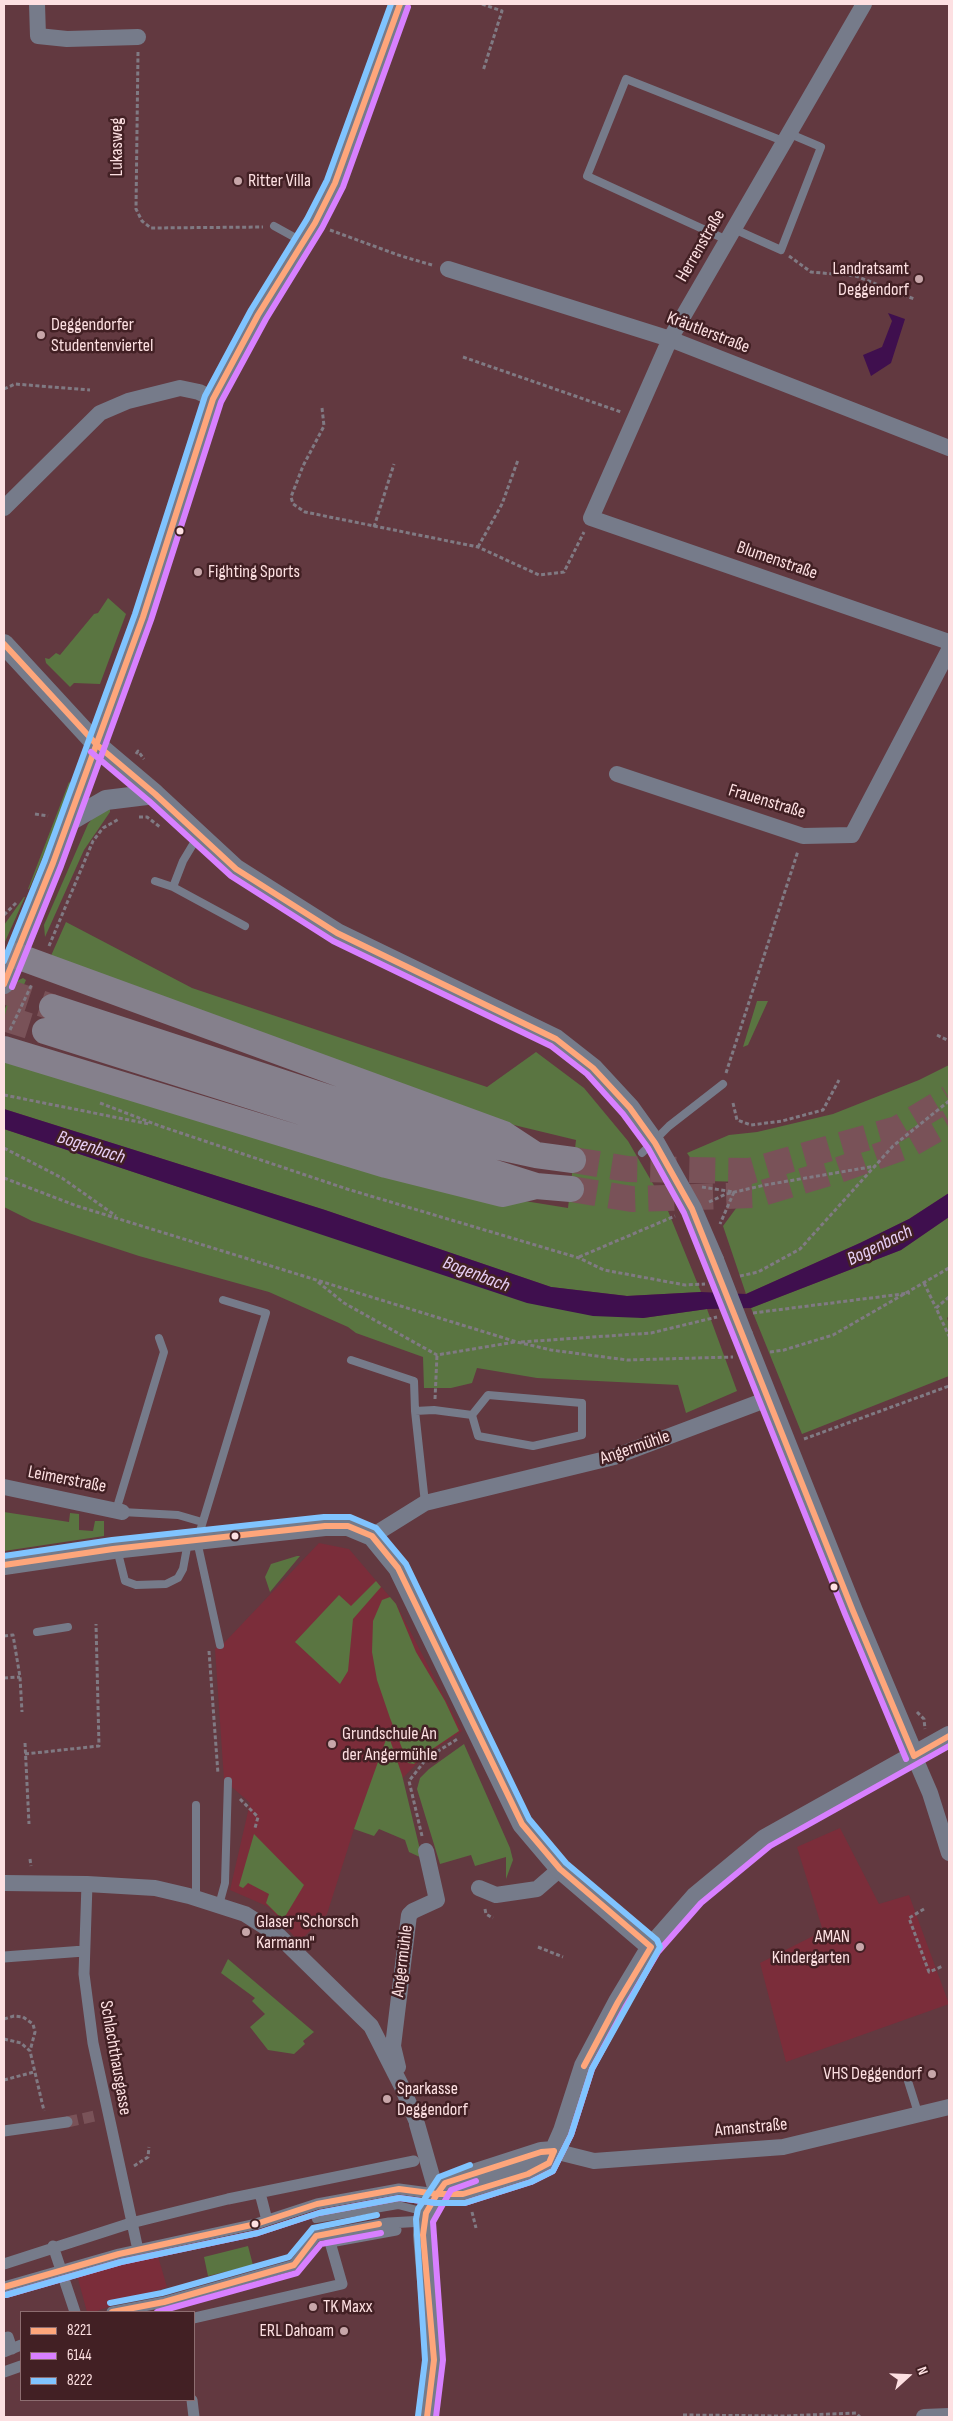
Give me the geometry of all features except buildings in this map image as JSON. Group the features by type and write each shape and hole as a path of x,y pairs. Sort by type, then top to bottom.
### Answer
{"highway":[{"path":"17,956 504,1134 536,1155"},
{"path":"571,1189 536,1186 48,1019 467,1140 536,1155 573,1160"},
{"path":"6,1042 386,1165 502,1194 536,1186"}],"street":[{"path":"38,4 38,36 67,39 138,37"},
{"path":"4,984 17,956 68,822 143,617 213,398 253,323 315,223 340,170 400,4"},
{"name":"Herrenstraße","path":"591,518 670,339 864,4"},
{"name":"Kräutlerstraße","path":"448,269 670,339 949,448"},
{"path":"4,508 100,413 128,401 180,388 199,392 213,398"},
{"name":"Blumenstraße","path":"591,518 949,642"},
{"path":"4,644 97,745 155,794 236,869 337,933 556,1039 593,1068 630,1108 648,1148 692,1209 714,1260 853,1611 930,1793 949,1853"},
{"name":"Frauenstraße","path":"617,774 803,836 852,835 949,650"},
{"path":"68,822 106,800 155,794"},
{"name":"Angermühle","path":"372,1536 425,1503 614,1457 768,1399"},
{"name":"Leimerstraße","path":"4,1487 118,1511"},
{"path":"4,1565 117,1549 196,1535 348,1526 372,1536 398,1568 522,1824 560,1869 651,1947"},
{"path":"4,2287 138,2250 267,2220 317,2204 399,2189 437,2194 463,2194 528,2174 549,2163 584,2066 625,1989 651,1947 695,1897 765,1838 949,1736"},
{"name":"Angermühle","path":"402,2087 394,2046 409,1915 413,1911 437,1900 426,1851"},
{"path":"479,1888 496,1895 536,1889 560,1869"},
{"path":"4,1882 87,1890 155,1888 246,1914 278,1935 370,2026 402,2087 417,2122 437,2194 425,2217 434,2360 427,2417"},
{"name":"Schlachthausgasse","path":"87,1890 84,1974 93,2043 119,2171 138,2250"},
{"path":"4,1957 84,1951"},
{"name":"Amanstraße","path":"554,2151 594,2161 783,2147 949,2108"},
{"path":"95,2116 107,2114"},
{"path":"4,2131 67,2122"},
{"path":"4,2264 53,2246 131,2223 260,2193 414,2161"},
{"path":"260,2193 267,2220"},
{"path":"128,2310 170,2306 294,2265 316,2236 425,2217"},
{"path":"195,2318 342,2284 330,2242 396,2230"},
{"path":"53,2246 75,2311"},
{"path":"20,2282 24,2294"},
{"path":"5,2338 8,2337 12,2349"},
{"path":"4,2372 20,2366"},
{"path":"192,2401 194,2417"},
{"path":"924,2417 949,2416"}],"lane":[{"path":"626,79 786,137 821,146 781,250 730,234 587,176 626,79"},
{"path":"274,226 303,242"},
{"path":"173,887 183,861 199,834"},
{"path":"155,881 173,887 245,926"},
{"path":"648,1148 669,1126 723,1084"},
{"path":"117,1549 125,1581 136,1585 166,1584 178,1578 183,1569 196,1535 266,1313 223,1300"},
{"path":"159,1338 164,1352 118,1504 118,1511 178,1516 196,1535 220,1646"},
{"path":"350,1360 414,1381 415,1410 425,1503"},
{"path":"488,1395 582,1403 582,1435 533,1446 478,1436 472,1415 488,1395"},
{"path":"415,1410 434,1410 472,1415"},
{"path":"36,1632 68,1627"},
{"path":"219,1905 225,1883 229,1801 228,1781"},
{"path":"196,1805 196,1899"},
{"path":"908,2081 919,2116"},
{"path":"316,2219 398,2205 425,2217"}],"path":[{"path":"482,4 502,11 483,71"},
{"name":"Lukasweg","path":"138,37 136,209 142,221 151,228 274,226"},
{"path":"315,223 401,256 448,269"},
{"path":"781,250 811,272 856,276 914,299"},
{"path":"463,357 636,417"},
{"path":"4,389 15,384 90,390"},
{"path":"322,408 324,426 303,466 292,497 293,504 305,512 478,547 539,575 564,572 591,518"},
{"path":"478,547 502,504 518,460"},
{"path":"374,527 394,464"},
{"path":"35,814 48,816"},
{"path":"138,816 147,818 161,828"},
{"path":"6,1042 93,841 103,828 122,818"},
{"path":"723,1084 803,836"},
{"path":"937,1035 949,1041"},
{"path":"733,1103 737,1120 751,1125 782,1121 823,1110 840,1080"},
{"path":"4,1095 160,1126 347,1189 579,1258 604,1270 685,1286 698,1285"},
{"path":"758,1272 800,1249 893,1146 949,1101"},
{"path":"4,1148 62,1178 120,1219"},
{"path":"705,1203 734,1192 876,1166"},
{"path":"4,1178 77,1206 517,1342 551,1350 627,1360 735,1356"},
{"path":"697,1186 734,1192"},
{"path":"717,1232 734,1192"},
{"path":"579,1258 678,1215 681,1223"},
{"path":"766,1352 784,1350 833,1335 949,1268"},
{"path":"316,1280 344,1303 437,1355 517,1342 650,1333 702,1319"},
{"path":"924,1283 949,1336"},
{"path":"774,1310 910,1292"},
{"path":"936,1308 949,1296"},
{"path":"434,1410 437,1355"},
{"path":"800,1440 949,1386"},
{"path":"25,1754 99,1746 96,1624"},
{"path":"4,1636 13,1635 20,1677 22,1712"},
{"path":"208,1648 220,1802 229,1801"},
{"path":"4,1678 20,1677"},
{"path":"426,1851 409,1781 426,1758 460,1738"},
{"path":"24,1743 29,1824"},
{"path":"240,1798 258,1817 255,1828"},
{"path":"924,1909 909,1918 929,1972 943,1966"},
{"path":"538,1947 563,1957"},
{"path":"4,2019 23,2016 33,2024 35,2032 30,2051 43,2109"},
{"path":"4,2039 21,2043 30,2051"},
{"path":"4,2080 34,2072"},
{"path":"34,2095 39,2094"},
{"path":"119,2171 136,2165 148,2157 149,2147"},
{"path":"469,2203 476,2228"},
{"path":"683,2415 784,2416 856,2413 860,2417"}],"shaded area":[{"name":"Grundschule An der Angermühle","path":"319,1543 349,1549 396,1604 462,1731 423,1757 354,1829 327,1914 299,1942 269,1907 230,1890 250,1803 224,1780 215,1649 224,1643"},
{"name":"AMAN Kindergarten","path":"840,1828 879,1904 909,1895 949,2004 786,2062 760,1963 823,1931 797,1847"},
{"path":"157,2253 167,2287 97,2311 87,2311 77,2275"}],"green space":[{"path":"108,598 126,614 100,684 74,683 70,687 46,663 45,658 49,659 56,653 60,655 94,614 98,613"},
{"path":"69,782 76,788 67,801 28,889"},
{"path":"110,804 110,812 84,850 45,937 44,925 88,824 100,809"},
{"path":"25,897 4,944 4,925"},
{"path":"66,922 192,988 487,1087 536,1052 584,1088 628,1141 666,1206 701,1292 627,1296 551,1287 325,1210 4,1109 4,1062 450,1189 568,1208 576,1140 456,1111 50,958"},
{"path":"23,978 26,980 4,1031 4,1011 17,981"},
{"path":"757,1001 768,1001 748,1045 743,1047"},
{"path":"949,1065 949,1193 909,1219 746,1294 723,1226 748,1192 744,1182 706,1181 687,1153 729,1135 757,1132 833,1114 919,1080"},
{"path":"4,1129 230,1204 643,1318 707,1309 737,1391 686,1413 678,1385 537,1378 477,1368 472,1383 451,1388 424,1388 423,1357 356,1333 348,1327 269,1292 139,1256 32,1221 4,1207"},
{"path":"949,1217 949,1316 947,1318 949,1324 949,1376 802,1434 751,1308 901,1250"},
{"path":"4,1512 69,1522 70,1513 79,1514 79,1530 93,1531 95,1521 104,1521 104,1536 4,1551"},
{"path":"300,1556 270,1592 265,1577 271,1564"},
{"path":"376,1581 381,1587 353,1619 348,1671 340,1684 295,1642 339,1595 351,1606"},
{"path":"390,1597 396,1604 416,1652 445,1701 459,1731 422,1756 414,1764 408,1763 390,1718 377,1680 372,1652 373,1621 382,1600"},
{"path":"388,1734 402,1775 422,1858 409,1852 405,1840 379,1829 374,1836 354,1829"},
{"path":"464,1744 510,1848 513,1860 506,1879 506,1857 475,1866 471,1855 440,1864 417,1789 420,1778 429,1769"},
{"path":"254,1834 304,1885 283,1920 266,1903 269,1894 248,1883 243,1888 239,1886"},
{"path":"228,1959 314,2032 303,2041 305,2044 294,2054 268,2050 250,2027 265,2014 252,2001 255,1998 221,1973"},
{"path":"248,2246 253,2265 208,2276 204,2257"}],"water":[{"path":"888,313 905,319 891,363 871,376 863,355 882,347 892,321"},
{"name":"Bogenbach","path":"4,1109 325,1210 551,1287 627,1296 701,1292 746,1294 909,1219 949,1193 949,1217 901,1250 751,1308 707,1309 643,1318 593,1316 527,1303 4,1129"}],"tunnel":[{"path":"4,991 52,1007"},
{"path":"4,1018 45,1031"},
{"path":"573,1160 628,1169 750,1171 897,1129 949,1098"},
{"path":"571,1189 632,1199 756,1195 839,1170 909,1145 949,1122"},
{"path":"67,2122 95,2116"}],"transit line":[{"name":"8222","path":"4,961 45,860 135,614 205,396 251,310 307,219 327,180 391,4"},
{"name":"8221","path":"4,984 53,863 143,617 213,399 258,315 315,223 335,183 400,4"},
{"name":"6144","path":"12,987 61,866 151,620 221,402 266,319 322,228 343,187 408,7"},
{"name":"8221","path":"4,644 97,745 155,794 236,869 337,933 556,1039 593,1068 630,1108 655,1143 692,1209 853,1611 914,1756 949,1736"},
{"name":"6144","path":"91,752 149,801 231,876 333,941 551,1046 587,1074 623,1114 648,1148 684,1213 845,1614 906,1759"},
{"name":"8222","path":"4,1556 112,1540 324,1517 350,1517 376,1528 406,1564 529,1819 566,1863 657,1940 660,1947 592,2069 571,2135 553,2171 531,2182 465,2203 436,2203 399,2198 319,2213 258,2233 121,2262 6,2295"},
{"name":"8221","path":"4,1565 113,1549 325,1526 348,1526 372,1536 398,1568 522,1824 560,1869 651,1947 618,2002 584,2066"},
{"name":"6144","path":"6,2295 121,2262 258,2233 319,2213 399,2198 436,2203 465,2203 531,2182 553,2171 571,2135 592,2069 626,2006 658,1952 701,1903 770,1846 949,1746"},
{"name":"8221","path":"554,2151 549,2163 528,2174 463,2194 437,2194 445,2183 541,2152 554,2151"},
{"name":"8222","path":"418,2416 425,2360 416,2219 418,2209 439,2177 470,2165"},
{"name":"6144","path":"436,2417 443,2360 433,2222 451,2190 476,2181"},
{"name":"8221","path":"4,2287 119,2254 256,2224 317,2204 399,2189 437,2194"},
{"name":"8221","path":"427,2417 434,2360 423,2235 426,2213 437,2194"},
{"name":"8222","path":"110,2303 162,2293 289,2257 313,2228 377,2215"},
{"name":"8221","path":"117,2311 164,2302 294,2265 316,2236 379,2224"},
{"name":"6144","path":"161,2311 297,2273 321,2244 381,2233"}],"place":[{"name":"Ritter Villa","path":"238,181"},
{"name":"Landratsamt Deggendorf","path":"919,279"},
{"name":"Deggendorfer Studentenviertel","path":"41,335"},
{"name":"Fighting Sports","path":"198,572"},
{"name":"Grundschule An der Angermühle","path":"332,1744"},
{"name":"Glaser \"Schorsch Karmann\"","path":"246,1932"},
{"name":"AMAN Kindergarten","path":"860,1947"},
{"name":"VHS Deggendorf","path":"932,2074"},
{"name":"Sparkasse Deggendorf","path":"387,2099"},
{"name":"TK Maxx","path":"313,2307"},
{"name":"ERL Dahoam","path":"344,2331"}]}
